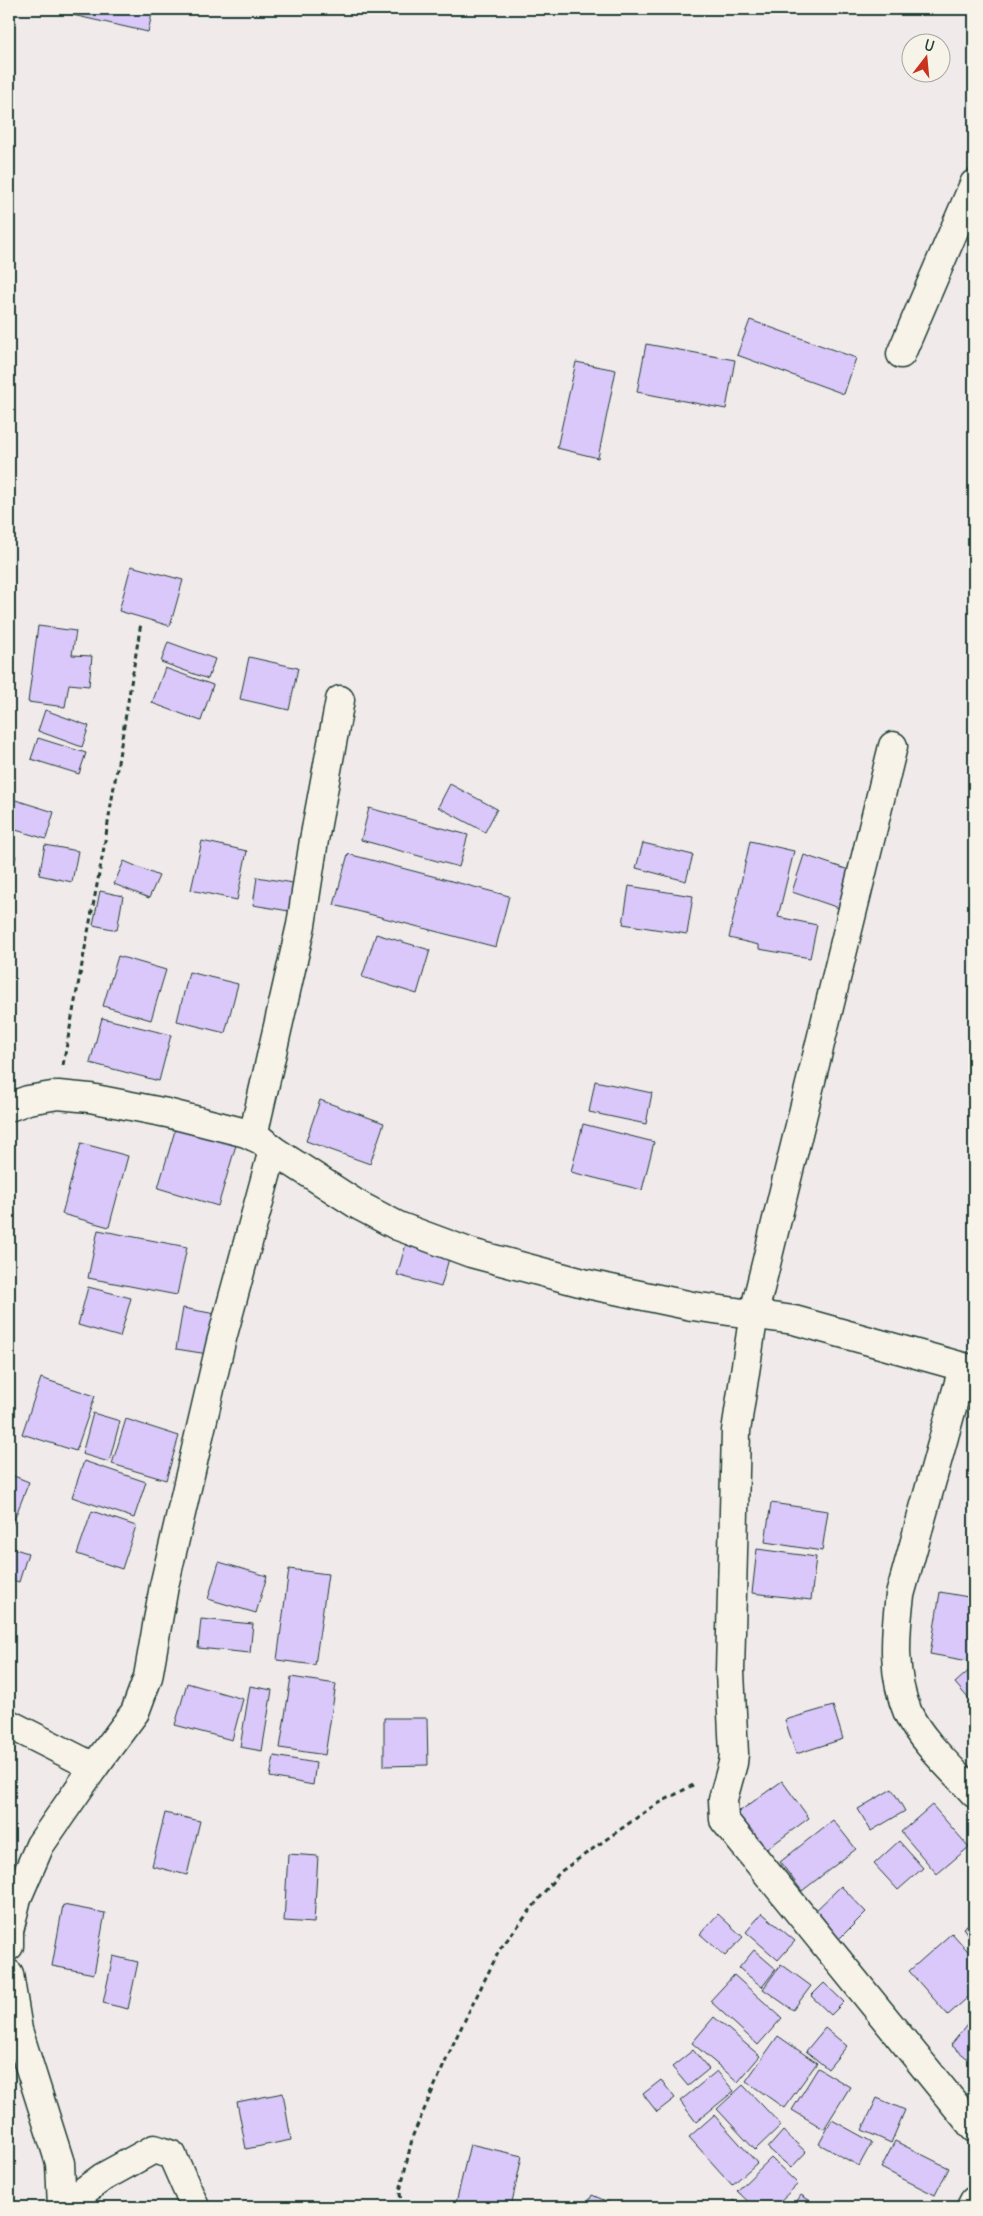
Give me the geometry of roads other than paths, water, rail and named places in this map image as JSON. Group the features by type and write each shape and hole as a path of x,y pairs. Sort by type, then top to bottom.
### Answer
{"street":[{"path":"901,354 974,184"},
{"path":"9,1946 9,1931 17,1898 40,1846 94,1767 135,1712 148,1677 164,1586 222,1342 263,1143 314,840 340,700"},
{"path":"893,746 754,1313 736,1431 730,1672 734,1763 723,1798 724,1820 974,2128"},
{"path":"9,1107 28,1100 58,1095 90,1098 167,1113 263,1143 358,1205 398,1226 471,1253 586,1284 692,1306 794,1320 968,1369 900,1595 896,1628 897,1672 909,1714 933,1748 974,1793"},
{"path":"9,1724 94,1767"},
{"path":"9,1974 18,2030 60,2163 62,2207"},
{"path":"62,2207 104,2177 154,2149 172,2155 195,2207"},
{"path":"971,2207 974,2201"}]}
